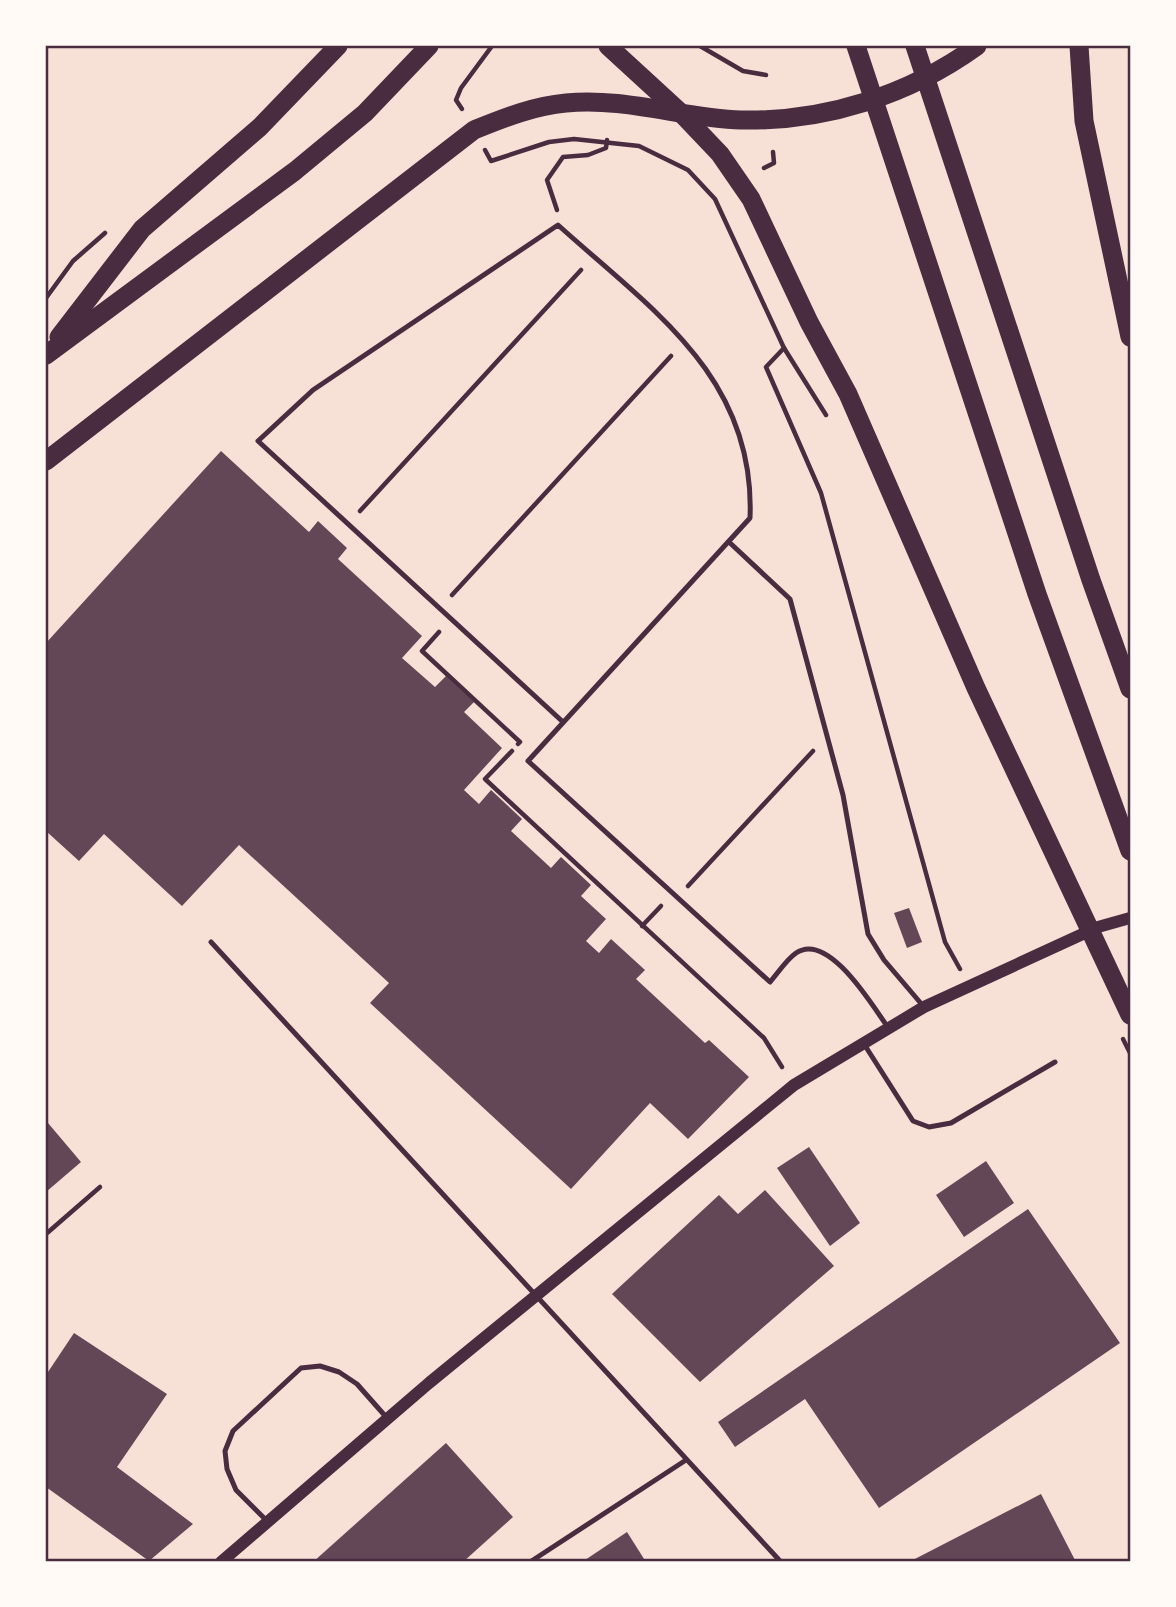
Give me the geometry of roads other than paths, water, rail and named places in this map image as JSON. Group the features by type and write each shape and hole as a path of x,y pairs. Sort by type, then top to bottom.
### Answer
{"highway":[{"path":"46,355 142,229 260,127 338,46"},
{"path":"46,355 295,171 365,113 429,46"},
{"path":"607,46 681,113 720,154 751,199 809,322 848,394 976,688 1130,1015"},
{"path":"915,46 1130,689"},
{"path":"46,461 474,130 526,110 567,102 595,102 681,113 770,120 836,110 912,85 977,46"},
{"path":"1079,46 1084,121 1130,337"},
{"path":"859,53 1037,594 1130,851"}],"street":[{"path":"221,1562 534,1295 794,1085 887,1026 924,1007 1098,927 1130,918"}],"lane":[{"path":"563,722 258,441 313,390 558,225 686,340 729,407 741,442 751,490 750,518 528,761 770,982 796,953 814,949 831,956 887,1026"},
{"path":"729,542 790,599 828,735 857,858 868,934 884,961 924,1007"},
{"path":"211,942 781,1562"},
{"path":"862,1042 913,1121 929,1127 951,1123 1055,1062"},
{"path":"267,1521 236,1490 227,1469 225,1451 233,1431 301,1368 320,1366 340,1372 357,1384 387,1418"},
{"path":"530,1562 686,1460"}]}
